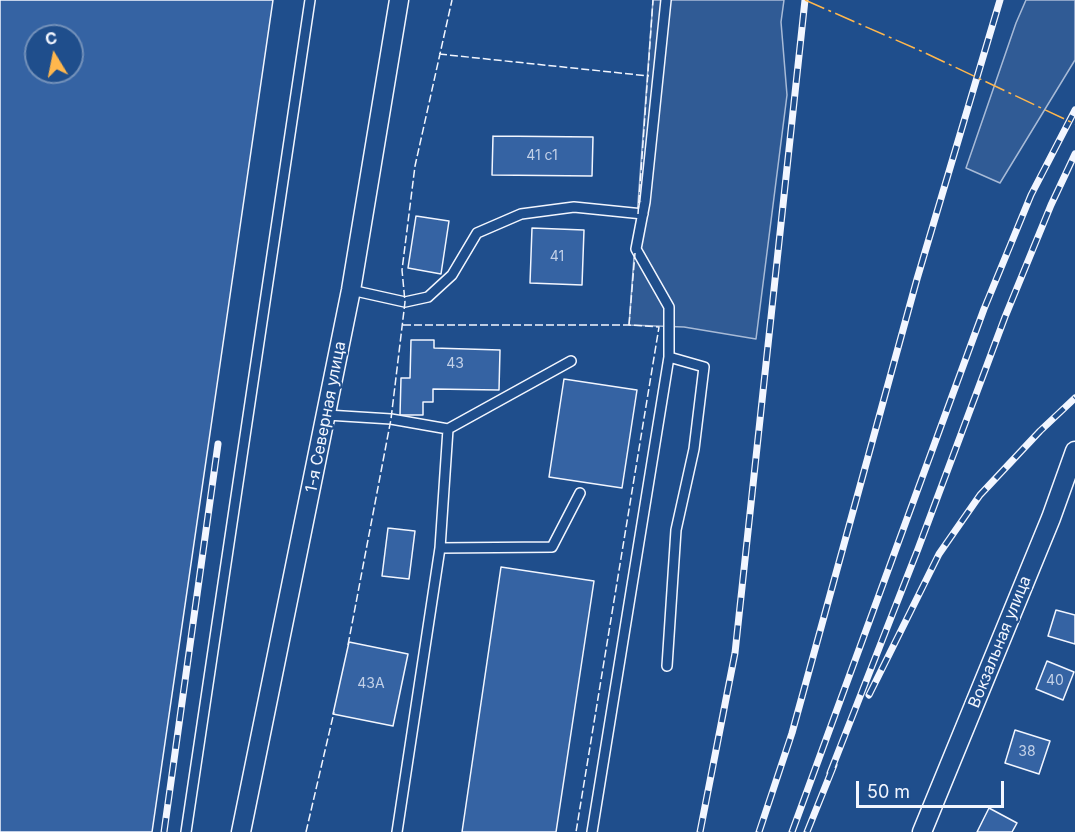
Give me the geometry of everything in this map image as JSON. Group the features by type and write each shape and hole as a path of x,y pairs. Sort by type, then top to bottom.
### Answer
{"street":[{"name":"1-я Северная улица","path":"241,832 351,290 399,0"},
{"name":"Вокзальная улица","path":"922,832 1051,518 1075,451"}],"lane":[{"path":"186,832 310,0"},
{"path":"592,832 669,357 669,308 636,249 643,214 666,0"},
{"path":"351,290 405,302 428,297 452,275 477,233 521,213 574,207 643,214"},
{"path":"668,666 676,530 694,449 704,367 669,357"},
{"path":"327,414 392,419 448,429 572,361"},
{"path":"397,832 440,548 448,429"},
{"path":"440,548 552,547 580,493"}],"shaded area":[{"path":"653,0 784,0 781,22 787,95 756,339 684,327 629,325"},
{"path":"1026,0 1075,0 1075,60 1000,183 966,168"}],"building":[{"path":"0,0 273,0 152,832 0,832"},
{"path":"493,136 593,137 592,176 492,175"},
{"path":"416,216 449,221 441,274 408,268"},
{"path":"532,228 584,230 582,285 530,283"},
{"path":"411,340 434,340 434,348 500,350 499,390 433,389 433,402 423,402 423,415 400,415 401,378 410,378"},
{"path":"564,379 637,390 622,488 549,477"},
{"path":"388,528 415,531 409,579 382,576"},
{"path":"501,567 594,581 556,832 462,832"},
{"path":"1056,610 1075,615 1075,644 1048,636"},
{"path":"349,642 408,654 393,726 333,714"},
{"path":"1047,661 1074,672 1063,700 1036,689"},
{"path":"1015,730 1050,741 1039,774 1005,763"},
{"path":"989,808 1017,823 1012,832 977,832"}],"railway":[{"path":"700,832 735,653 805,0"},
{"path":"759,832 792,733 917,279 1000,0"},
{"path":"792,832 984,309 1031,195 1075,110"},
{"path":"830,773 918,549 1005,317 1051,205 1075,154"},
{"path":"869,695 939,554 980,495 1040,431 1075,398"},
{"path":"164,832 218,444"},
{"path":"807,832 834,765"}],"fence":[{"path":"348,645 391,419 405,302 402,270 415,166 452,0"},
{"path":"638,214 653,0"},
{"path":"439,54 649,76"},
{"path":"629,325 635,253"},
{"path":"403,325 659,327 576,832"},
{"path":"306,832 334,712"}],"power":[{"path":"805,0 921,51 1075,124"}]}
